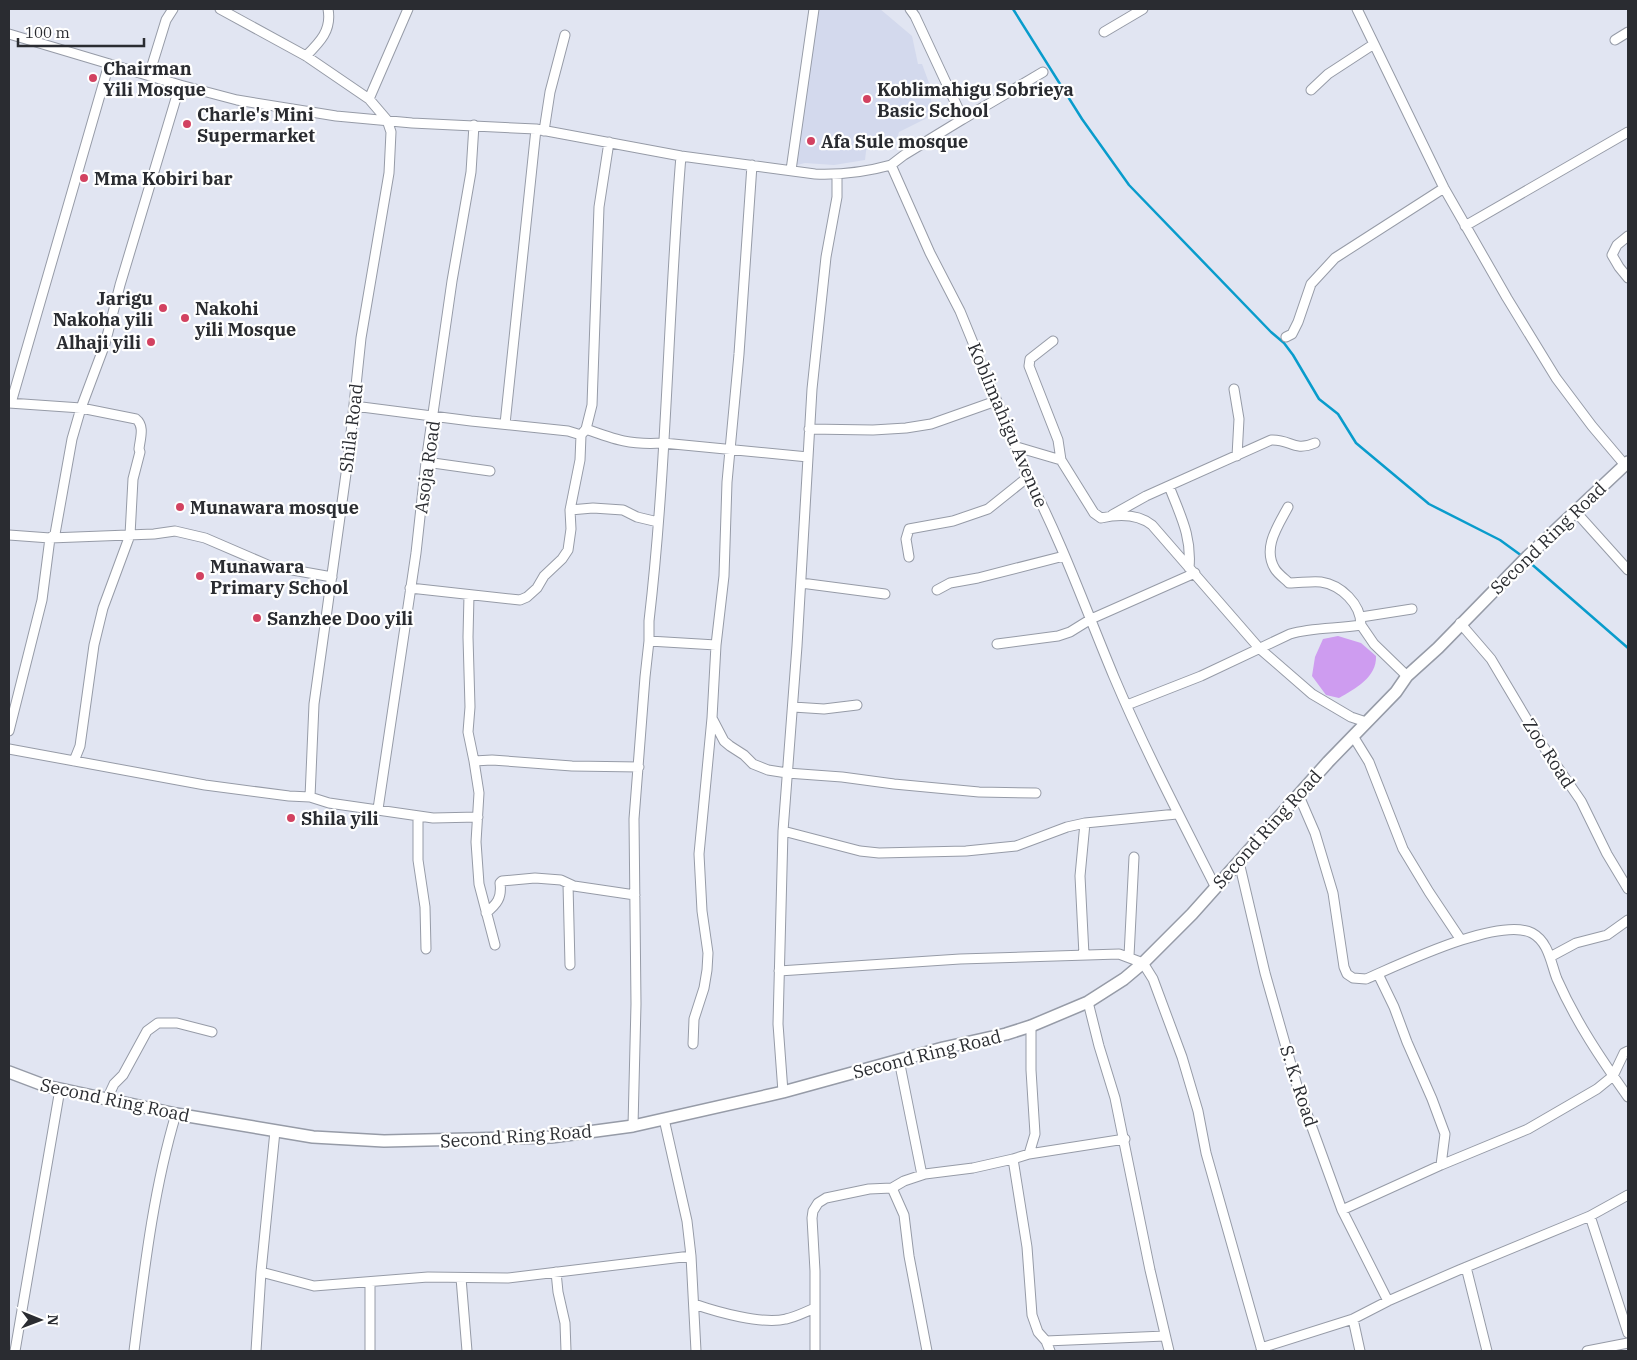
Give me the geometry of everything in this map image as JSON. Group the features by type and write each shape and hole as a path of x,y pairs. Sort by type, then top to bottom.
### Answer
{"street":[{"path":"149,75 166,20 173,9"},
{"path":"220,9 306,56 369,99 388,120"},
{"path":"306,56 322,39 328,27 328,9"},
{"path":"369,99 408,9"},
{"path":"791,170 814,9"},
{"path":"910,9 916,16 963,119"},
{"path":"1104,32 1143,9"},
{"path":"1357,9 1444,188 1465,226 1556,378 1592,426 1627,463"},
{"path":"1615,40 1628,32"},
{"path":"9,34 180,85 246,102 336,116 540,130 681,156 814,174 836,175 891,165 904,155 1043,72"},
{"path":"505,424 540,130 565,35"},
{"path":"1310,90 1328,74 1374,44"},
{"path":"74,761 80,746 94,644 103,608 130,535 133,479 140,452 141,427 140,422 136,419 81,408 10,403 109,64"},
{"path":"9,731 42,600 50,538 54,534 63,483 81,408 105,344 120,285 180,85"},
{"name":"Shila Road","path":"310,797 314,704 354,406 363,322 389,173 391,132 388,120"},
{"name":"Asoja Road","path":"378,809 416,553 426,462 452,281 470,172 474,126"},
{"path":"1465,226 1628,132"},
{"path":"410,588 515,600 527,597 537,588 544,576 562,559 568,550 571,528 570,510 584,432 592,405 599,207 609,142"},
{"path":"633,1126 636,1004 634,819 658,522 681,156"},
{"path":"693,1044 694,1019 704,988 708,953 702,911 699,854 712,718 716,645 724,576 729,449 739,354 752,165"},
{"name":"Koblimahigu Avenue","path":"891,165 930,253 960,312 1028,478 1064,556 1114,678 1177,814 1215,886"},
{"path":"783,1092 778,1024 783,831 793,707 809,429 825,266 837,197 836,175"},
{"path":"1286,337 1292,334 1298,322 1311,284 1329,263 1444,188"},
{"path":"1628,236 1617,245 1612,255 1628,278"},
{"path":"1052,341 1030,359 1030,366 1058,440 1060,460 1094,513 1101,518 1133,516 1144,520 1152,526 1259,648 1312,694 1351,717 1366,722"},
{"path":"1234,389 1239,420 1237,456"},
{"path":"809,429 866,431 906,428 931,424 996,401"},
{"path":"354,406 584,432 619,441 642,444 663,443 808,457"},
{"path":"1111,516 1146,496 1272,440 1300,447 1315,443"},
{"path":"1017,448 1060,460"},
{"path":"426,462 490,471"},
{"name":"Second Ring Road","path":"9,1072 46,1086 176,1114 314,1137 384,1142 551,1137 633,1126 783,1092 1031,1026 1088,1002 1124,979 1143,963 1192,914 1215,886 1396,692 1407,676 1438,648 1460,623 1575,510 1627,463"},
{"path":"909,556 906,539 910,529 953,521 988,509 1028,478"},
{"path":"1169,486 1188,535 1192,570"},
{"path":"1288,507 1272,540 1270,553 1275,570 1289,583 1321,582 1336,587 1351,599 1374,644 1407,676"},
{"path":"570,510 593,508 623,510 637,517 658,522"},
{"path":"1575,510 1628,570"},
{"path":"9,535 50,538 175,531 195,535 270,566 332,577"},
{"path":"937,590 950,583 978,578 1064,556"},
{"path":"997,644 1058,636 1070,632 1091,619 1192,570"},
{"path":"801,583 885,594"},
{"path":"469,595 468,667 470,707 468,732 479,793 476,842 478,876 495,945"},
{"path":"1127,705 1201,676 1290,634 1361,621 1412,609"},
{"name":"Zoo Road","path":"1460,623 1491,659 1541,743 1581,800 1607,854 1628,889"},
{"path":"649,641 716,645"},
{"path":"793,707 824,709 857,705"},
{"path":"712,718 724,741 754,764 768,770 979,792 1036,793"},
{"path":"1353,736 1370,762 1403,849 1461,940"},
{"path":"9,749 205,785 310,797 329,804 378,809 433,818 478,817"},
{"path":"474,761 492,760 572,766 639,767"},
{"path":"1300,796 1315,833 1333,892 1344,968 1347,974 1353,978 1366,979 1461,940 1496,932 1523,931 1532,933 1541,941 1550,957 1556,977 1571,1010 1595,1051 1628,1096"},
{"path":"783,831 860,851 879,853 966,851 1016,846 1085,823 1177,814"},
{"path":"418,816 418,860 425,907 426,949"},
{"path":"1084,955 1080,876 1085,823"},
{"path":"1129,956 1134,858"},
{"name":"S. K. Road","path":"1239,862 1265,973 1298,1089 1342,1210 1388,1301"},
{"path":"486,913 497,904 500,897 500,883 502,881 535,878 560,880 574,886 634,895"},
{"path":"568,884 570,965"},
{"path":"1550,957 1576,943 1607,935 1628,920"},
{"path":"779,971 960,959 1119,954 1129,956 1143,963 1153,979 1182,1057 1198,1111 1206,1154 1262,1350 1353,1319 1388,1301 1466,1267 1590,1216 1628,1195"},
{"path":"1378,974 1432,1099 1445,1134 1442,1165"},
{"path":"1088,1002 1115,1098 1168,1351"},
{"path":"108,1099 114,1084 123,1075 147,1031 158,1023 177,1023 212,1032"},
{"path":"1028,1154 1035,1134 1031,1070 1031,1026"},
{"path":"1342,1210 1528,1129 1597,1089 1613,1076 1624,1053 1628,1051"},
{"path":"899,1060 922,1175"},
{"path":"15,1351 60,1089"},
{"path":"134,1351 159,1179 176,1114"},
{"path":"664,1119 685,1212 691,1256 696,1351"},
{"path":"256,1351 261,1272 275,1132"},
{"path":"815,1351 813,1211 818,1203 826,1198 869,1189 892,1188 904,1181 922,1175 973,1168 1028,1154 1124,1139"},
{"path":"1013,1159 1027,1247 1032,1315 1038,1332 1046,1341 1050,1351"},
{"path":"892,1188 904,1215 908,1256 927,1351"},
{"path":"1590,1216 1628,1333"},
{"path":"261,1272 314,1286 428,1277 508,1278 691,1256"},
{"path":"1466,1267 1487,1351"},
{"path":"556,1272 558,1292 565,1323 566,1351"},
{"path":"461,1278 467,1351"},
{"path":"370,1282 370,1351"},
{"path":"694,1304 756,1320 769,1321 785,1320 815,1308"},
{"path":"1353,1319 1360,1351"},
{"path":"1046,1341 1165,1336"},
{"path":"1587,1351 1628,1343"}],"shaded area":[{"name":"Koblimahigu Sobrieya Basic School","path":"817,9 880,9 912,36 918,64 922,64 929,83 933,115 899,132 897,139 867,143 865,160 834,165 805,163 797,165 801,115"},
{"path":"1338,636 1361,643 1376,656 1373,670 1364,682 1339,698 1326,695 1312,676 1315,657 1323,639"}],"waterway":[{"path":"1013,9 1082,119 1129,185 1271,332 1284,343 1319,399 1338,414 1356,443 1429,504 1500,540 1522,556"},
{"path":"1528,561 1628,648"}],"place":[{"name":"Chairman Yili Mosque","path":"93,78"},
{"name":"Koblimahigu Sobrieya Basic School","path":"867,99"},
{"name":"Charle's Mini Supermarket","path":"187,124"},
{"name":"Afa Sule mosque","path":"811,141"},
{"name":"Mma Kobiri bar","path":"84,178"},
{"name":"Jarigu Nakoha yili","path":"163,308"},
{"name":"Nakohi yili Mosque","path":"185,318"},
{"name":"Alhaji yili","path":"151,342"},
{"name":"Munawara mosque","path":"180,507"},
{"name":"Munawara Primary School","path":"200,576"},
{"name":"Sanzhee Doo yili","path":"257,618"},
{"name":"Shila yili","path":"291,818"}]}
